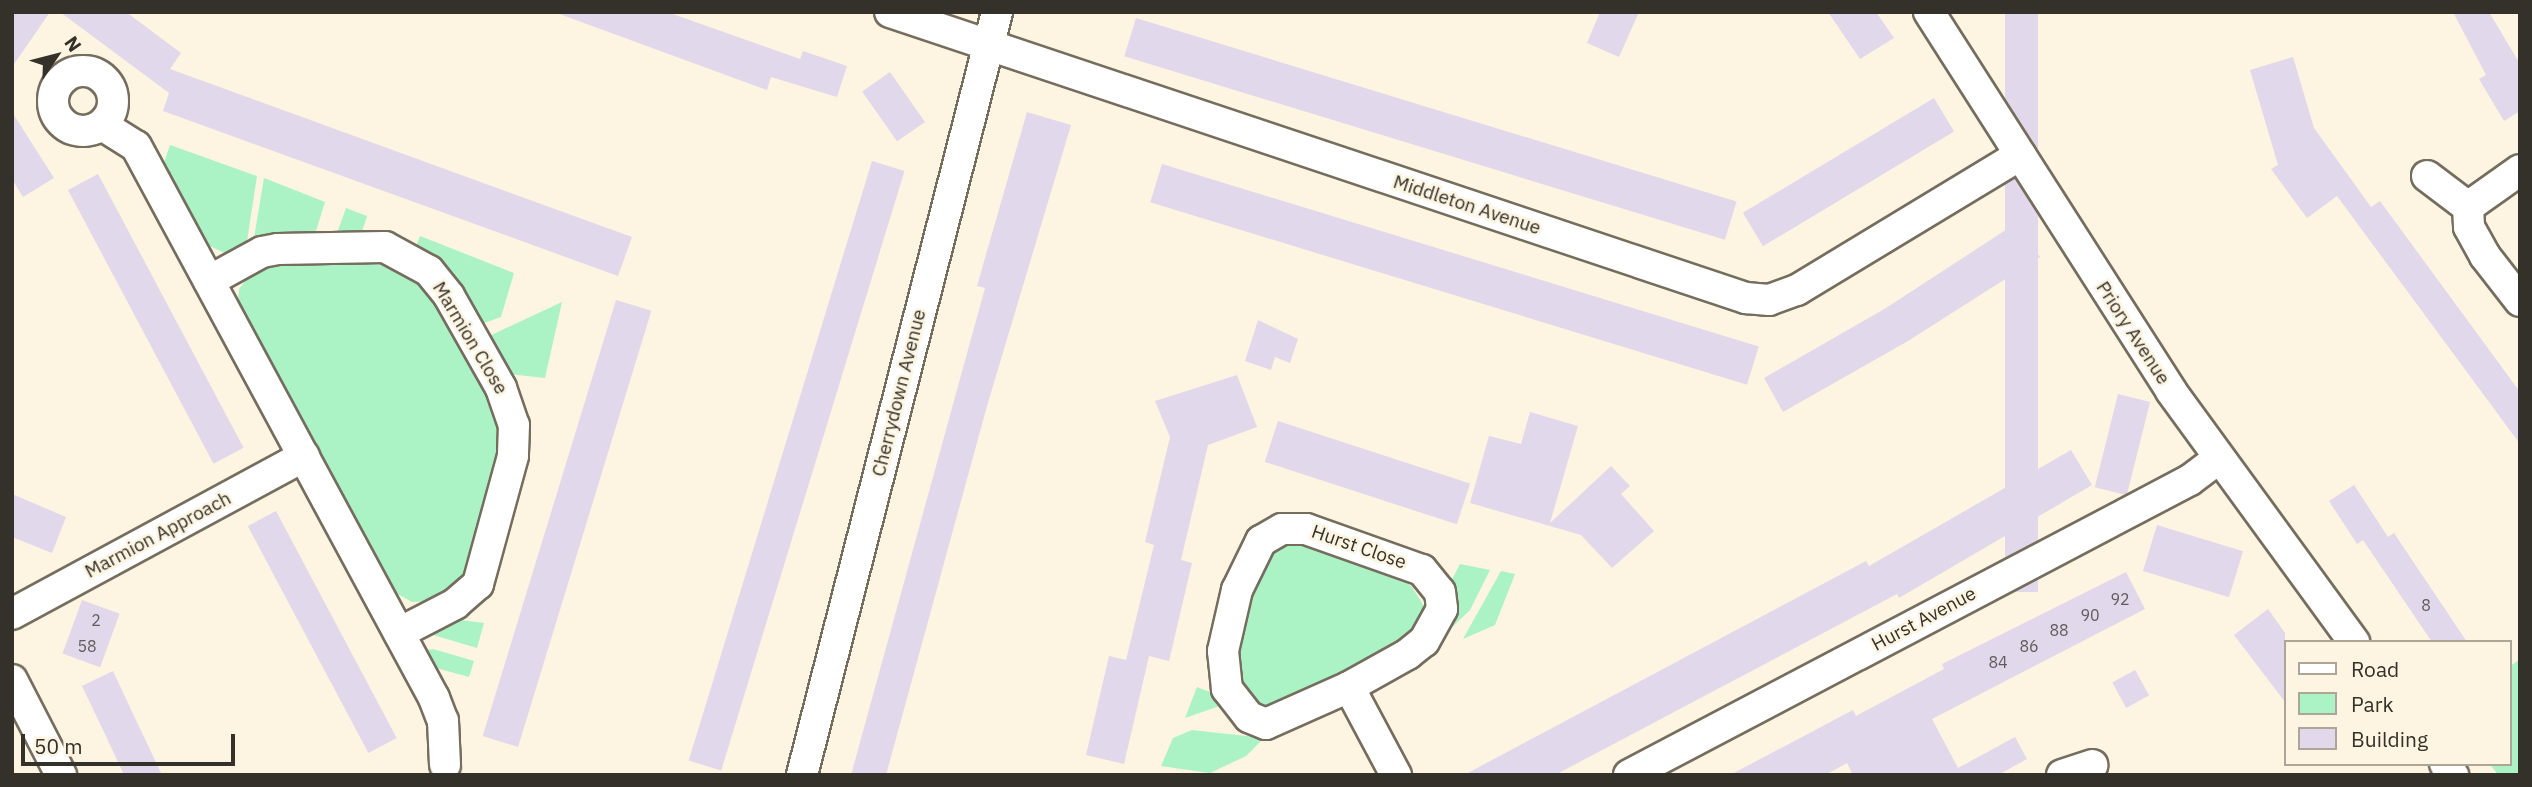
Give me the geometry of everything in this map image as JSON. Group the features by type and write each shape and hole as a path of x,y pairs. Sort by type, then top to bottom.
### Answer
{"street":[{"name":"Middleton Avenue","path":"890,12 1746,298 1769,300 1797,290 2020,155"},
{"name":"Cherrydown Avenue","path":"802,775 997,12"},
{"name":"Priory Avenue","path":"1929,12 2217,460 2352,640"},
{"path":"102,125 136,146 399,633 443,721 447,772"},
{"path":"2468,207 2520,170"},
{"path":"2427,176 2468,207"},
{"path":"2468,207 2469,227 2520,301"},
{"name":"Marmion Close","path":"209,281 262,252 278,249 385,247 407,255 443,288 501,388 514,425 513,456 483,572 478,584 455,604 399,633"},
{"name":"Marmion Approach","path":"12,614 304,456"},
{"name":"Hurst Avenue","path":"1629,775 2166,493 2217,460"},
{"name":"Hurst Close","path":"1306,529 1408,563 1422,570 1440,592 1442,609 1424,641 1349,687 1266,724 1250,717 1227,689 1223,650 1237,590 1261,541 1270,533 1306,529"},
{"path":"12,680 61,775"},
{"path":"1349,687 1396,775"},
{"path":"2062,775 2092,765"}],"green space":[{"path":"170,145 257,176 246,247 227,254 201,242 161,171"},
{"path":"264,178 325,202 315,234 253,244"},
{"path":"346,208 367,216 361,235 336,236"},
{"path":"420,236 514,273 501,317 479,325 415,249"},
{"path":"391,261 434,295 485,381 501,436 502,459 467,577 434,601 412,602 387,588 237,314 239,289 252,272 267,263"},
{"path":"562,302 545,378 509,374 485,338"},
{"path":"1302,544 1399,577 1412,587 1427,611 1417,638 1280,707 1262,708 1242,690 1239,666 1243,621 1269,557 1286,545"},
{"path":"1460,564 1490,570 1470,610 1448,631 1451,616 1447,589"},
{"path":"1501,571 1515,574 1495,625 1463,639"},
{"path":"454,619 484,623 477,648 430,634"},
{"path":"433,649 474,661 469,677 429,666 427,650"},
{"path":"2520,659 2520,775 2498,775 2491,766 2511,766 2511,666"},
{"path":"1197,687 1220,696 1225,704 1185,718"},
{"path":"1192,730 1264,738 1246,756 1210,773 1161,766 1173,738"}],"building":[{"path":"12,12 50,12 12,67"},
{"path":"60,12 126,12 181,53 170,69 632,237 618,276 163,111 169,93"},
{"path":"554,12 667,12 800,59 803,51 847,66 837,97 771,77 767,90"},
{"path":"1600,12 1639,12 1619,57 1587,43"},
{"path":"1828,12 1876,12 1894,38 1860,59"},
{"path":"2005,12 2038,12 2038,592 2005,592"},
{"path":"2453,12 2489,12 2520,64 2520,111 2504,121 2479,79 2486,75"},
{"path":"1136,18 1737,202 1725,240 1124,56"},
{"path":"2293,57 2314,128 2371,207 2380,201 2520,392 2520,444 2337,196 2307,218 2271,169 2278,165 2250,70"},
{"path":"890,72 925,122 897,141 862,92"},
{"path":"1934,98 1954,131 1763,246 1743,213"},
{"path":"12,112 54,178 23,197 12,179"},
{"path":"1027,112 1071,125 987,406 886,775 851,775 985,288 977,286"},
{"path":"872,161 905,171 721,771 689,761"},
{"path":"1162,164 1759,346 1747,385 1150,202"},
{"path":"98,174 244,448 214,464 68,190"},
{"path":"2018,222 2040,257 1908,341 1783,412 1764,378 1886,308"},
{"path":"616,300 651,311 518,747 483,736"},
{"path":"1258,320 1298,339 1290,363 1275,357 1271,370 1245,361"},
{"path":"1237,375 1257,427 1208,445 1181,560 1192,563 1169,661 1149,656 1124,764 1086,755 1109,656 1126,660 1154,545 1145,542 1170,437 1155,401"},
{"path":"2118,394 2150,402 2127,495 2095,487"},
{"path":"1530,412 1578,426 1550,523 1611,466 1630,486 1621,494 1654,531 1612,568 1581,535 1470,503 1489,436 1521,444"},
{"path":"1278,421 1470,483 1457,524 1265,462"},
{"path":"2071,450 2092,485 1899,598 1897,594 1555,775 1464,775 1866,561 1869,566"},
{"path":"2354,485 2388,537 2394,533 2466,640 2431,640 2363,540 2357,544 2329,501"},
{"path":"12,494 66,517 52,553 12,537"},
{"path":"276,511 397,738 368,753 248,526"},
{"path":"2157,525 2243,551 2229,597 2143,571"},
{"path":"2126,572 2145,609 1932,719 1958,768 2015,737 2027,759 1998,775 1853,775 1847,763 1825,775 1730,775 1853,710 1856,716 1944,669 1942,664"},
{"path":"82,600 120,614 100,667 63,654"},
{"path":"2268,609 2285,633 2284,701 2234,635"},
{"path":"2135,670 2149,695 2126,708 2112,683"},
{"path":"113,671 162,775 124,775 82,686"}]}
